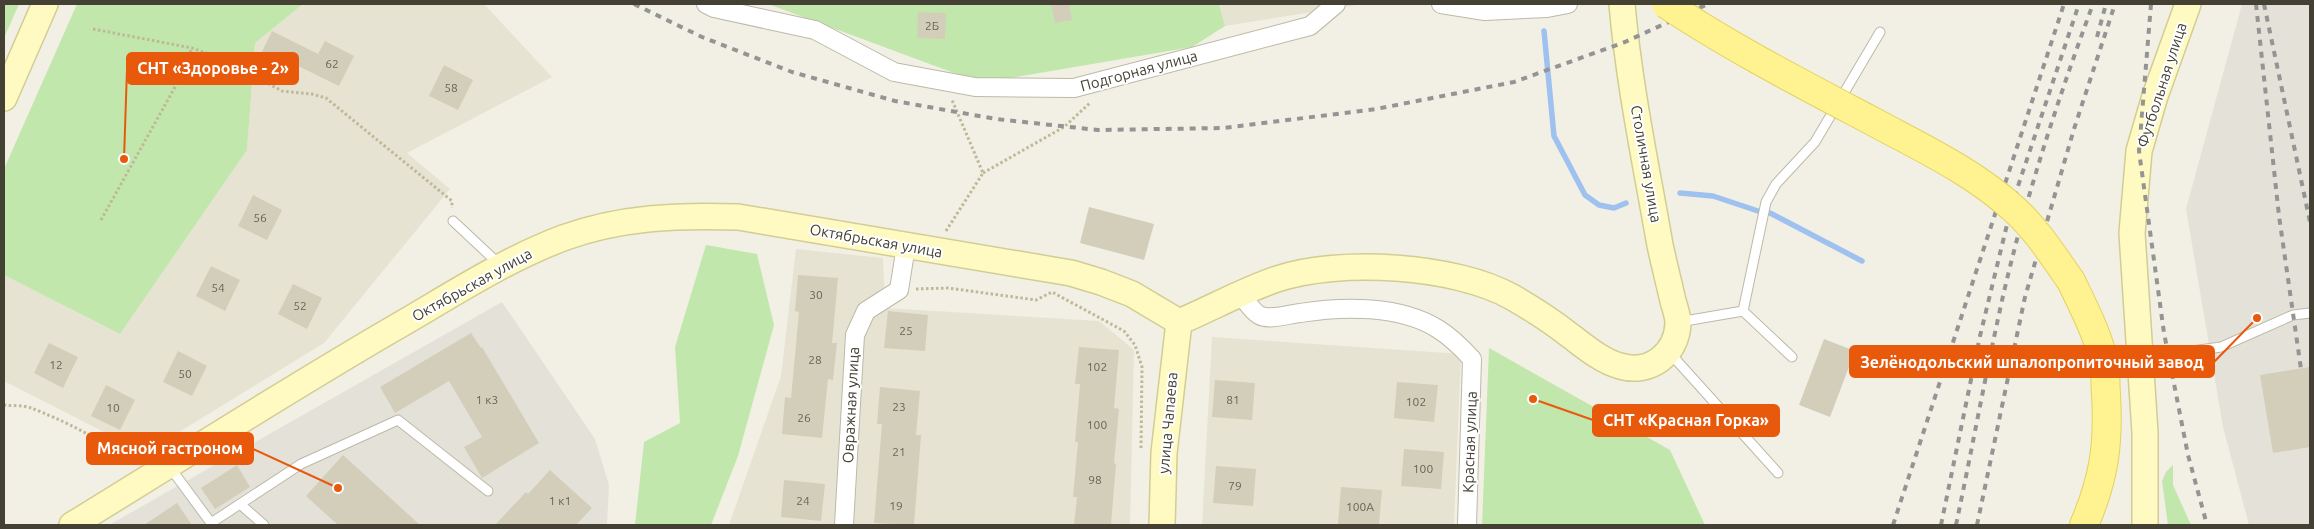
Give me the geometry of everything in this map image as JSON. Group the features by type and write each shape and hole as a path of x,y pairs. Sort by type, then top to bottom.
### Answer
{"main road":[{"path":"1666,4 1736,46 1983,183 2016,211 2046,245 2071,281 2087,314 2104,362 2108,423 2104,466 2093,504 2084,525"}],"street":[{"path":"4,98 45,4"},
{"name":"Подгорная улица","path":"706,4 714,8 815,30 894,72 975,87 1074,88 1310,26 1336,4"},
{"path":"1442,4 1485,11 1547,8 1568,4"},
{"name":"Столичная улица","path":"1622,4 1625,42 1639,126 1662,255 1678,322"},
{"name":"Футбольная улица","path":"2145,525 2145,433 2132,233 2139,150 2155,96 2188,4"},
{"name":"Октябрьская улица","path":"72,525 328,367 501,266 564,238 634,220 685,216 738,217 1071,273 1132,294 1180,322"},
{"path":"899,290 906,246"},
{"path":"1180,322 1277,279 1322,269 1378,268 1429,272 1473,281 1510,296 1549,320 1596,355 1620,367 1641,368 1658,362 1669,352 1675,338 1678,322"},
{"name":"Овражная улица","path":"844,525 855,334 866,311 899,290"},
{"name":"Красная улица","path":"1241,295 1259,315 1272,317 1334,309 1372,310 1412,316 1438,328 1455,341 1472,359 1467,525"},
{"name":"улица Чапаева","path":"1162,525 1164,453 1180,322"}],"lane":[{"path":"1743,311 1766,202 1776,184 1815,142 1880,32"},
{"path":"453,221 501,266"},
{"path":"1678,322 1743,311"},
{"path":"1743,311 1792,357"},
{"path":"2140,358 2221,347 2293,315 2310,313"},
{"path":"1669,352 1778,473"},
{"path":"169,465 211,523 301,464 398,420 488,491"},
{"path":"240,504 264,525"}],"path":[{"path":"93,29 192,48 222,59 282,91 312,94 326,98 452,201 453,221"},
{"path":"101,220 175,87 192,48"},
{"path":"946,82 956,112 983,173"},
{"path":"934,250 983,173 1064,127 1092,101"},
{"path":"899,290 948,288 1036,300 1052,292 1124,331 1135,345 1142,367 1140,456"},
{"path":"4,405 29,407 61,421 120,454 145,480"}],"shaded area":[{"path":"303,4 484,4 552,77 407,153 450,189 324,343 145,453 4,381 4,275 120,334 247,150 255,43"},
{"path":"1219,4 1363,4 1225,26"},
{"path":"2242,4 2310,4 2310,525 2249,525 2223,427 2186,209"},
{"path":"796,249 883,258 885,308 1099,321 1134,350 1130,525 729,525 781,376"},
{"path":"502,302 595,439 609,485 607,524 109,525"},
{"path":"1212,337 1461,354 1454,525 1202,525"}],"green space":[{"path":"4,4 19,4 4,38"},
{"path":"77,4 303,4 255,43 247,150 120,334 4,275 4,169"},
{"path":"768,4 1219,4 1225,26 1192,47 981,83"},
{"path":"706,245 757,254 774,325 738,456 711,525 635,525 644,442 680,423 675,347"},
{"path":"1489,348 1670,450 1705,525 1482,525"},
{"path":"2173,465 2173,485 2191,525 2168,525 2162,481 2166,472"}],"building":[{"path":"1051,4 1069,4 1072,20 1055,23"},
{"path":"918,12 946,13 945,39 917,38"},
{"path":"272,31 318,54 325,41 354,56 339,86 292,63 286,76 257,62"},
{"path":"444,65 473,80 458,110 429,96"},
{"path":"253,195 282,210 267,240 238,226"},
{"path":"1089,207 1154,224 1144,260 1080,243"},
{"path":"211,266 240,280 225,311 196,296"},
{"path":"798,275 838,278 832,343 837,343 833,380 828,379 822,438 782,434 785,397 791,398 799,312 795,311"},
{"path":"293,284 322,298 307,329 278,314"},
{"path":"888,311 928,315 925,351 884,348"},
{"path":"471,333 482,347 539,443 482,478 464,447 482,437 449,381 395,413 380,387"},
{"path":"1824,339 1855,351 1830,417 1799,405"},
{"path":"49,343 78,357 63,388 34,373"},
{"path":"1079,347 1119,350 1114,408 1119,409 1111,525 1074,525 1077,497 1073,497 1078,442 1075,442 1080,384 1075,384"},
{"path":"178,351 207,366 192,396 163,382"},
{"path":"2310,367 2310,447 2273,453 2260,375"},
{"path":"1215,380 1255,383 1252,420 1212,417"},
{"path":"1397,382 1438,385 1434,422 1394,418"},
{"path":"106,385 135,400 120,430 91,416"},
{"path":"880,387 920,391 916,435 921,435 914,525 874,523 882,424 877,424"},
{"path":"1404,449 1444,452 1441,489 1401,486"},
{"path":"343,455 420,525 338,525 306,496"},
{"path":"237,465 250,487 215,509 201,488"},
{"path":"1216,466 1256,469 1253,506 1213,503"},
{"path":"550,470 592,508 576,525 495,525 526,492 528,494"},
{"path":"784,480 825,484 821,521 781,517"},
{"path":"1341,487 1382,490 1379,525 1338,524"},
{"path":"177,503 192,525 144,525"}],"waterway":[{"path":"1544,31 1554,136 1585,195 1599,205 1614,208 1626,203"},
{"path":"1680,193 1713,196 1758,211"},
{"path":"1770,213 1862,261"}],"railway":[{"path":"634,4 702,37 792,72 895,101 996,119 1098,130 1224,128 1376,109 1514,82 1625,42 1708,4"},
{"path":"1893,525 2064,4"},
{"path":"1941,525 1980,336 2012,204 2079,4"},
{"path":"1956,525 2012,259 2044,148 2093,4"},
{"path":"2097,37 2106,4"},
{"path":"1977,525 2025,297 2074,129 2115,4"},
{"path":"2151,4 2139,151 2164,333 2188,455 2207,525"},
{"path":"2256,4 2279,216 2301,369"},
{"path":"2264,4 2310,222"}],"place":[{"name":"СНТ «Здоровье - 2»","path":"124,159"},
{"name":"Зелёнодольский шпалопропиточный завод","path":"2257,318"},
{"name":"СНТ «Красная Горка»","path":"1533,399"},
{"name":"Мясной гастроном","path":"338,488"}]}
